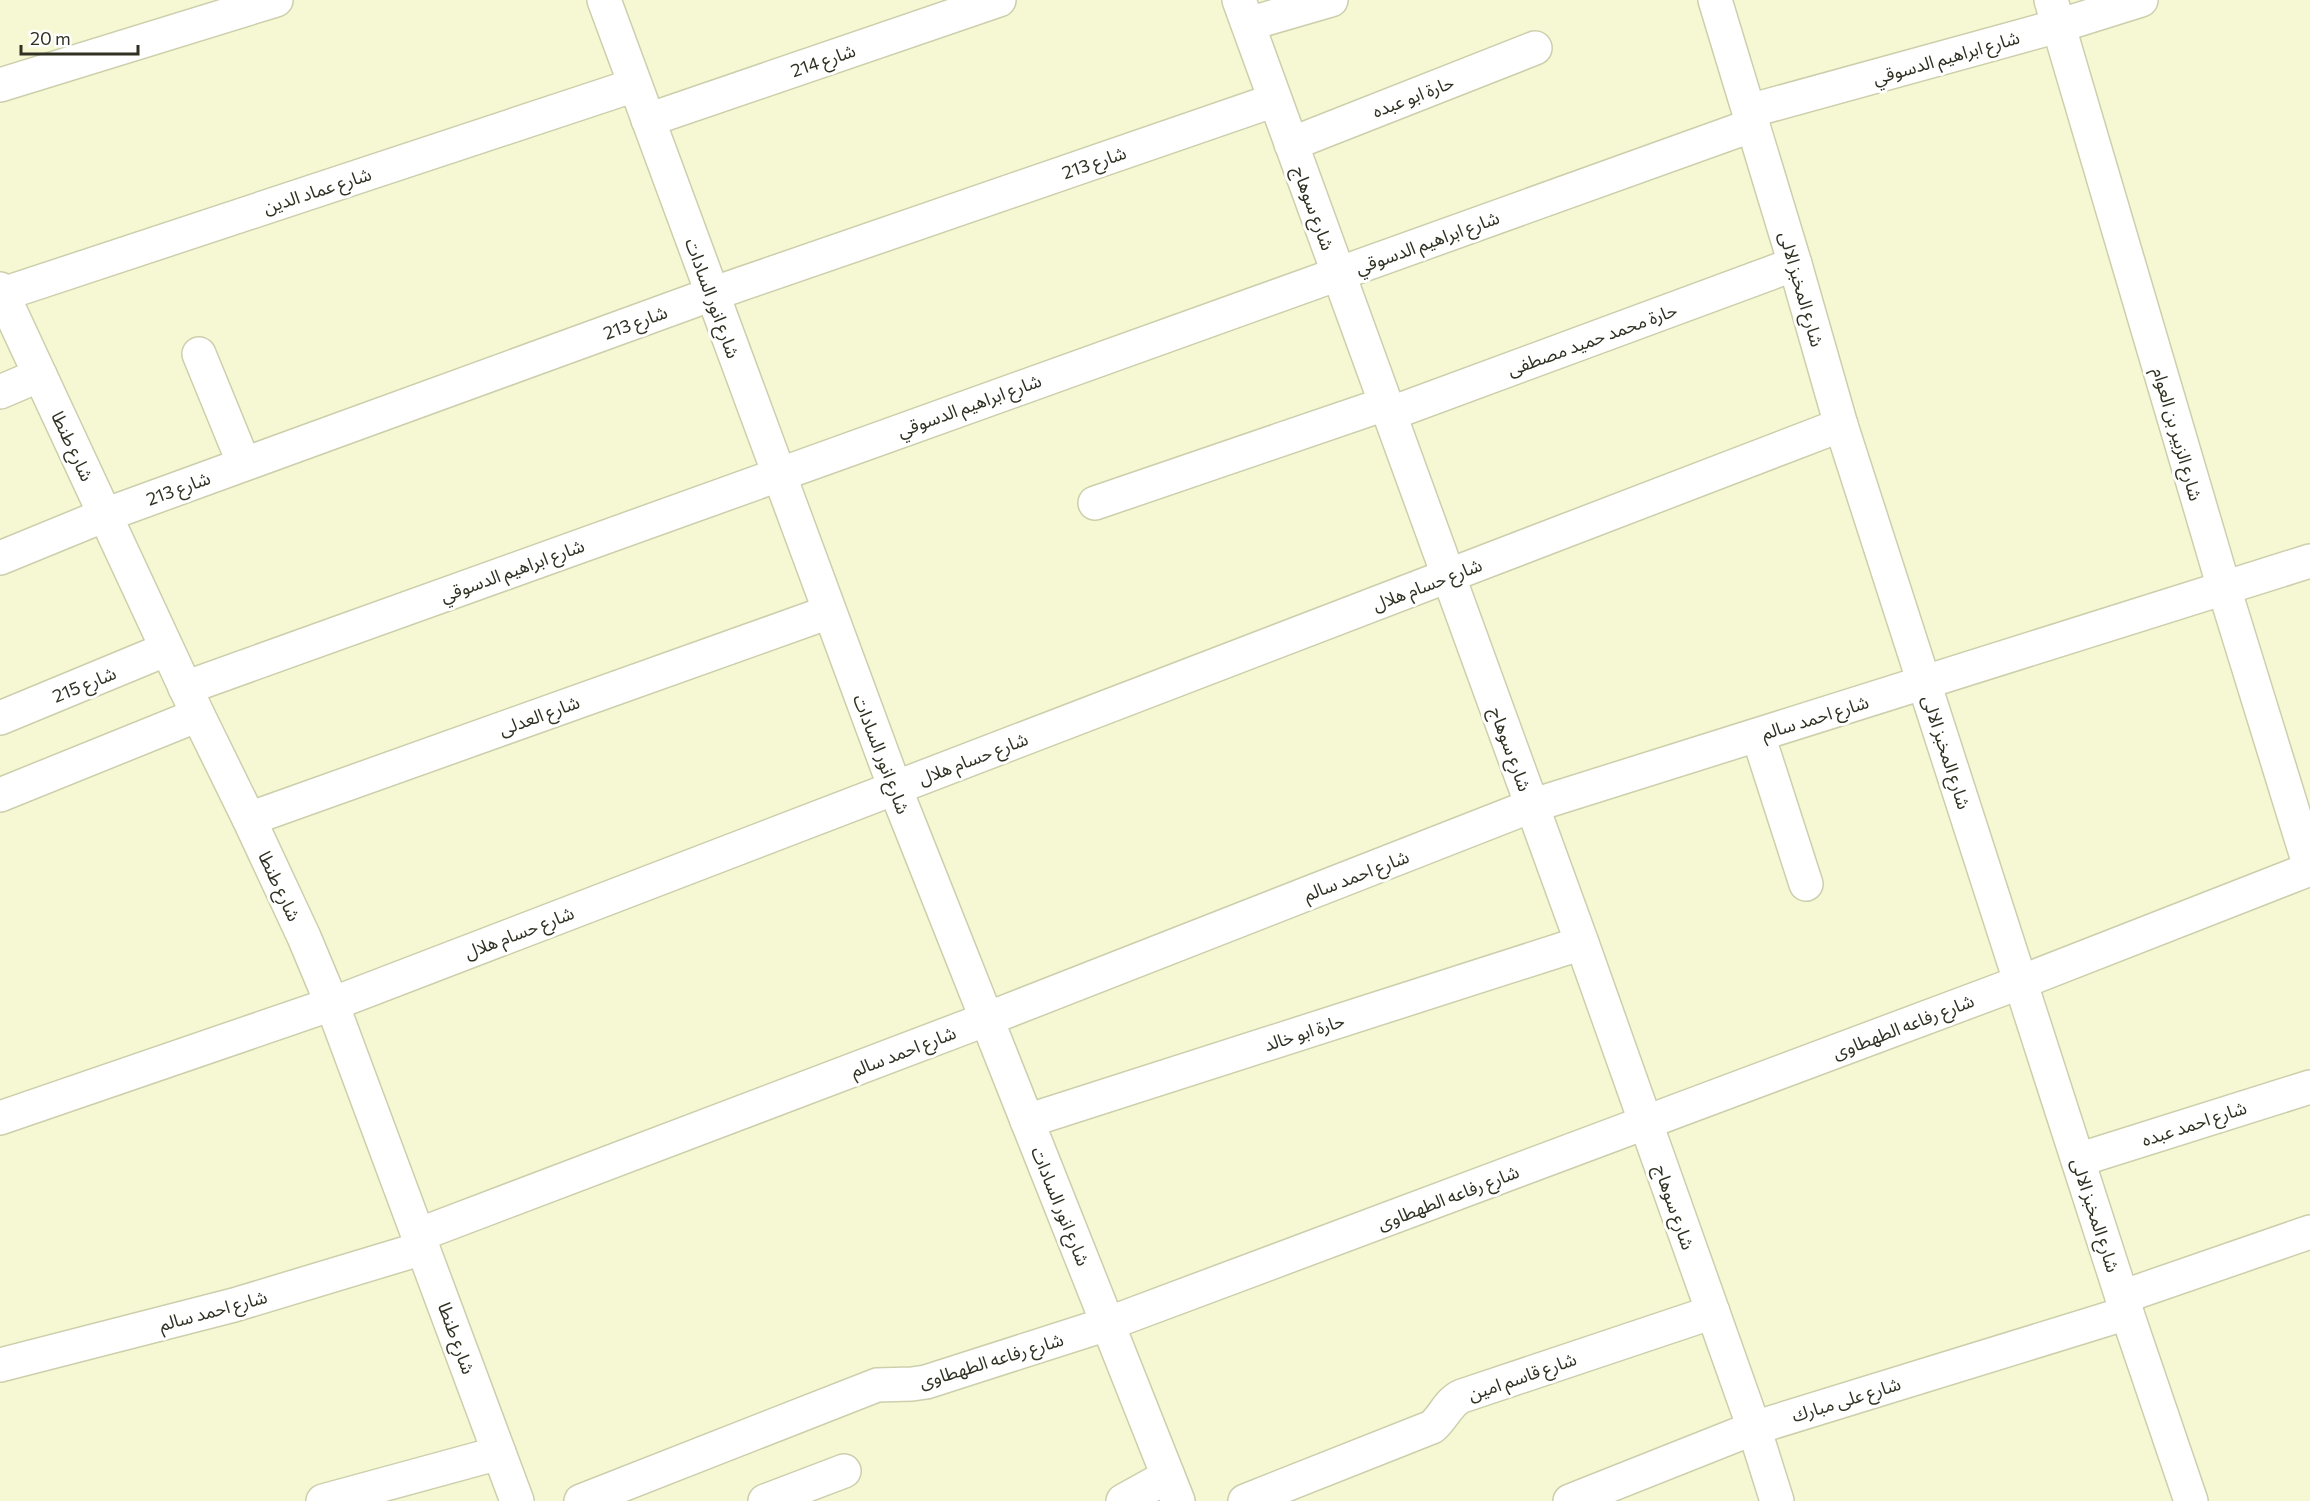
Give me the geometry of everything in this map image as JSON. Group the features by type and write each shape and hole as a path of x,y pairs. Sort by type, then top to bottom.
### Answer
{"street":[{"path":"0,85 276,0"},
{"name":"شارع انور السادات","path":"604,0 895,788 1173,1488"},
{"name":"شارع 214","path":"648,120 999,0"},
{"path":"1243,12 1331,0"},
{"name":"شارع المخبز الالى","path":"1715,0 1841,425 2124,1305 2192,1501"},
{"name":"شارع ابراهيم الدسوقي","path":"0,795 192,701 778,474 1338,273 1751,118 2054,13 2142,0"},
{"name":"شارع سوهاج","path":"1243,12 1582,943 1754,1428 1777,1501"},
{"name":"شارع الزبير بن العوام","path":"2054,13 2224,588 2310,868"},
{"name":"حارة ابو عبده","path":"1291,144 1535,48"},
{"name":"شارع عماد الدين","path":"1,293 635,85"},
{"name":"شارع 213","path":"0,558 105,515 712,294 1275,100"},
{"name":"حارة محمد حميد مصطفى","path":"1095,503 1387,409 1795,264"},
{"name":"شارع طنطا","path":"1,293 304,937 332,1004 517,1501"},
{"path":"199,354 244,464"},
{"path":"0,392 40,375"},
{"name":"شارع حسام هلال","path":"0,1118 332,1004 1841,425"},
{"name":"شارع احمد سالم","path":"0,1365 234,1305 421,1241 1532,806 2310,561"},
{"name":"شارع العدلى","path":"249,819 829,612"},
{"name":"شارع 215","path":"0,718 167,649"},
{"path":"1758,735 1806,884"},
{"name":"شارع رفاعه الطهطاوى","path":"580,1501 866,1388 888,1383 926,1382 1107,1324 2021,982 2310,868"},
{"name":"حارة ابو خالد","path":"1027,1121 1582,943"},
{"name":"شارع احمد عبده","path":"2078,1160 2310,1087"},
{"name":"شارع على مبارك","path":"1570,1501 1754,1428 2124,1305 2310,1232"},
{"name":"شارع قاسم امين","path":"1245,1501 1432,1427 1449,1405 1462,1396 1713,1312"},
{"path":"322,1501 500,1453"},
{"path":"765,1501 844,1471"},
{"path":"1123,1501 1173,1488"}]}
